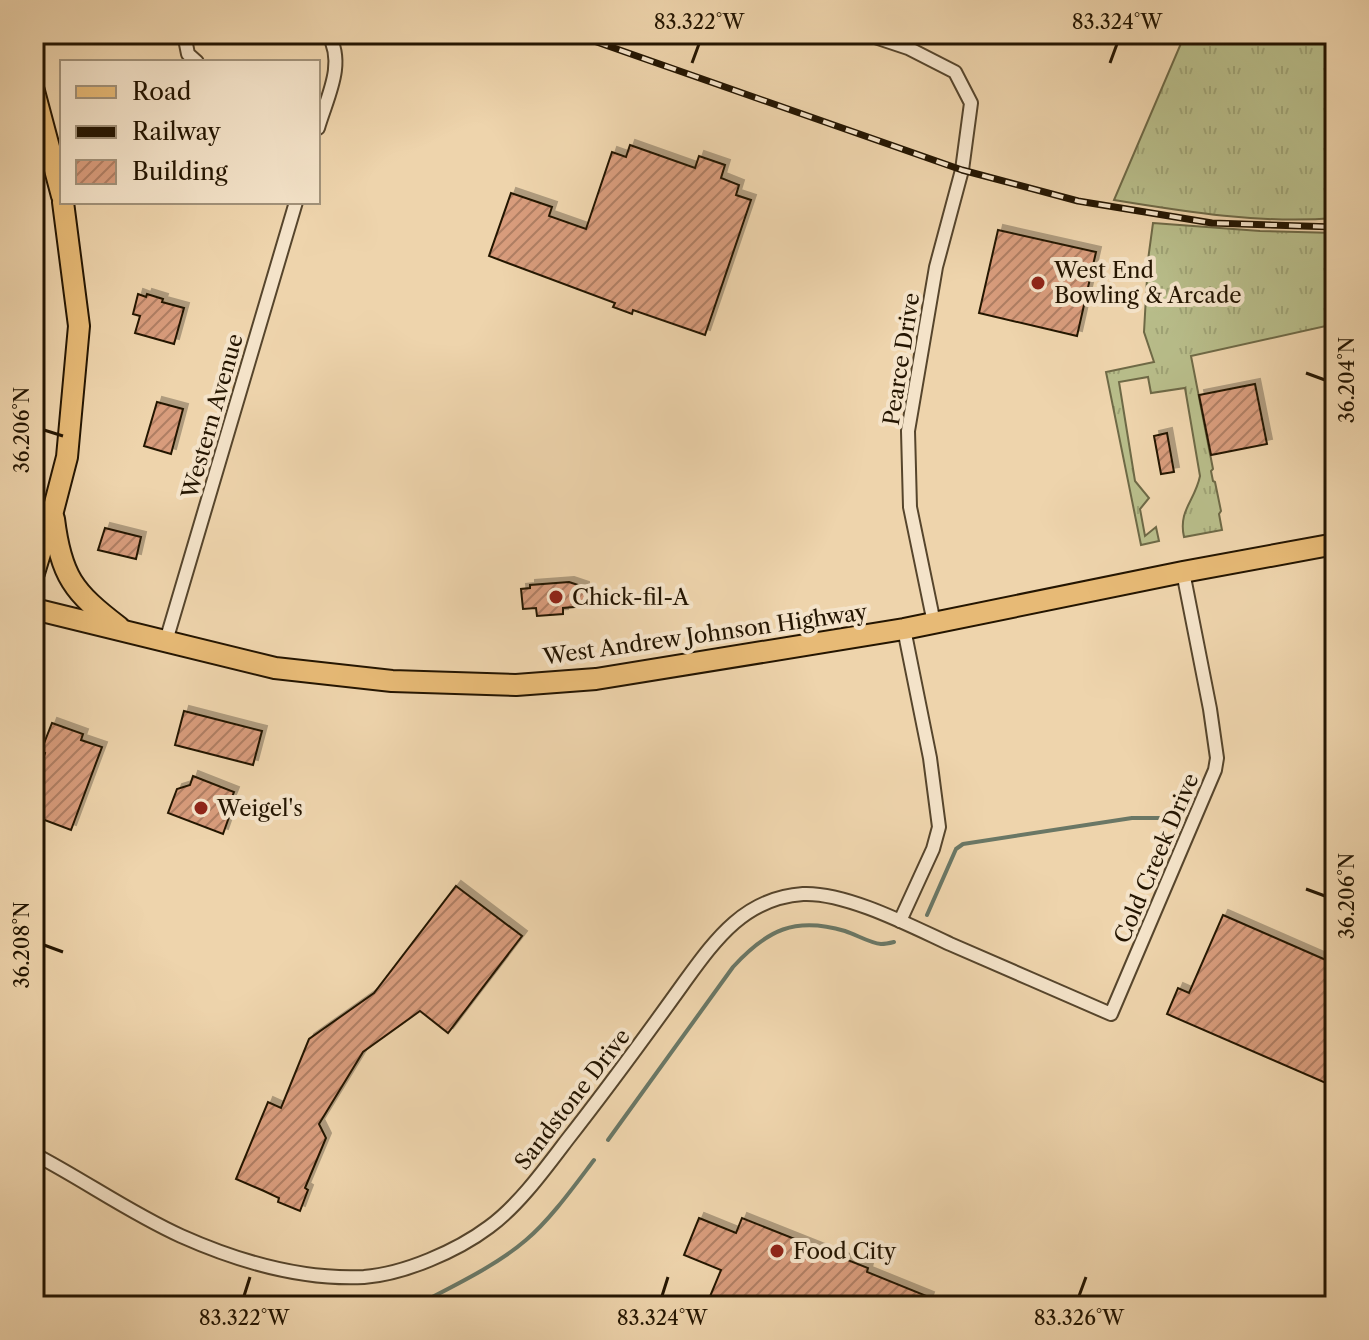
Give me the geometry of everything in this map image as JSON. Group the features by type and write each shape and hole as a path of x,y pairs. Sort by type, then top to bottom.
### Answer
{"main road":[{"path":"34,91 60,188"},
{"path":"34,573 67,457 79,326 64,204"},
{"path":"53,511 61,557 69,579 102,614 126,631"},
{"name":"West Andrew Johnson Highway","path":"34,609 275,668 392,681 516,685 596,679 904,629 1335,544"}],"street":[{"path":"184,34 188,54 195,60"},
{"path":"321,105 334,79 337,55 328,34"},
{"name":"Pearce Drive","path":"866,34 908,48 955,72 971,103 962,170 936,267 908,431 910,507 934,623"},
{"name":"Western Avenue","path":"166,641 295,204"},
{"name":"Cold Creek Drive","path":"1111,1014 1192,829 1217,758 1183,572"},
{"path":"900,921 933,849 939,827 930,758 904,629"},
{"name":"Sandstone Drive","path":"34,1154 147,1220 227,1254 321,1276 366,1277 415,1266 461,1246 491,1226 520,1198 553,1158 615,1079 708,950 747,912 772,901 802,894 850,902 1111,1014"}],"green space":[{"path":"1185,34 1335,34 1335,218 1252,218 1114,200"},
{"path":"1153,223 1335,233 1335,324 1191,356 1222,530 1184,537 1185,512 1200,476 1185,388 1151,393 1148,377 1119,382 1135,481 1149,498 1140,509 1145,536 1156,527 1159,541 1141,545 1106,372 1154,362 1144,332"}],"building":[{"path":"630,145 695,168 699,156 725,165 721,178 739,185 736,195 751,200 705,335 633,310 632,314 613,307 615,303 489,256 511,193 552,207 549,216 586,229 612,152 626,157"},
{"name":"West End Bowling & Arcade","path":"998,230 1096,252 1077,336 979,313"},
{"path":"138,294 146,297 147,294 184,308 174,344 135,333 140,316 133,314"},
{"path":"1255,384 1267,444 1211,455 1199,395"},
{"path":"157,402 183,409 171,454 144,446"},
{"path":"1167,433 1174,472 1161,474 1154,436"},
{"path":"105,528 141,537 136,559 98,550"},
{"name":"Chick-fil-A","path":"569,582 584,587 584,592 590,591 591,602 586,606 563,608 563,614 537,616 536,608 523,609 521,589 530,588 530,585"},
{"name":"Weigel's","path":"184,711 262,731 253,765 175,745"},
{"path":"52,723 83,734 81,740 102,747 71,830 34,816 34,784 45,753 41,751"},
{"name":"Weigel's","path":"193,776 234,792 230,802 234,803 223,834 168,813 177,789 190,785"},
{"path":"456,886 522,936 448,1033 420,1011 363,1052 319,1124 326,1138 305,1188 308,1190 300,1211 236,1179 268,1102 281,1108 309,1039 374,993"},
{"path":"1223,915 1335,964 1335,1087 1167,1014 1178,988 1189,993"},
{"name":"Food City","path":"699,1218 736,1233 742,1218 868,1268 867,1272 929,1297 926,1306 706,1306 721,1270 684,1255"}],"waterway":[{"path":"927,915 956,849 963,844 1132,818 1162,818 1174,823"},
{"path":"608,1140 733,967 770,935 811,925 845,931 877,943 894,942"},
{"path":"415,1306 514,1250 553,1212 594,1160"}],"railway":[{"path":"574,34 962,170 1078,201 1212,223 1335,227"}],"place":[{"name":"West End Bowling & Arcade","path":"1038,283"},
{"name":"Chick-fil-A","path":"556,597"},
{"name":"Weigel's","path":"201,808"},
{"name":"Food City","path":"777,1251"}]}
